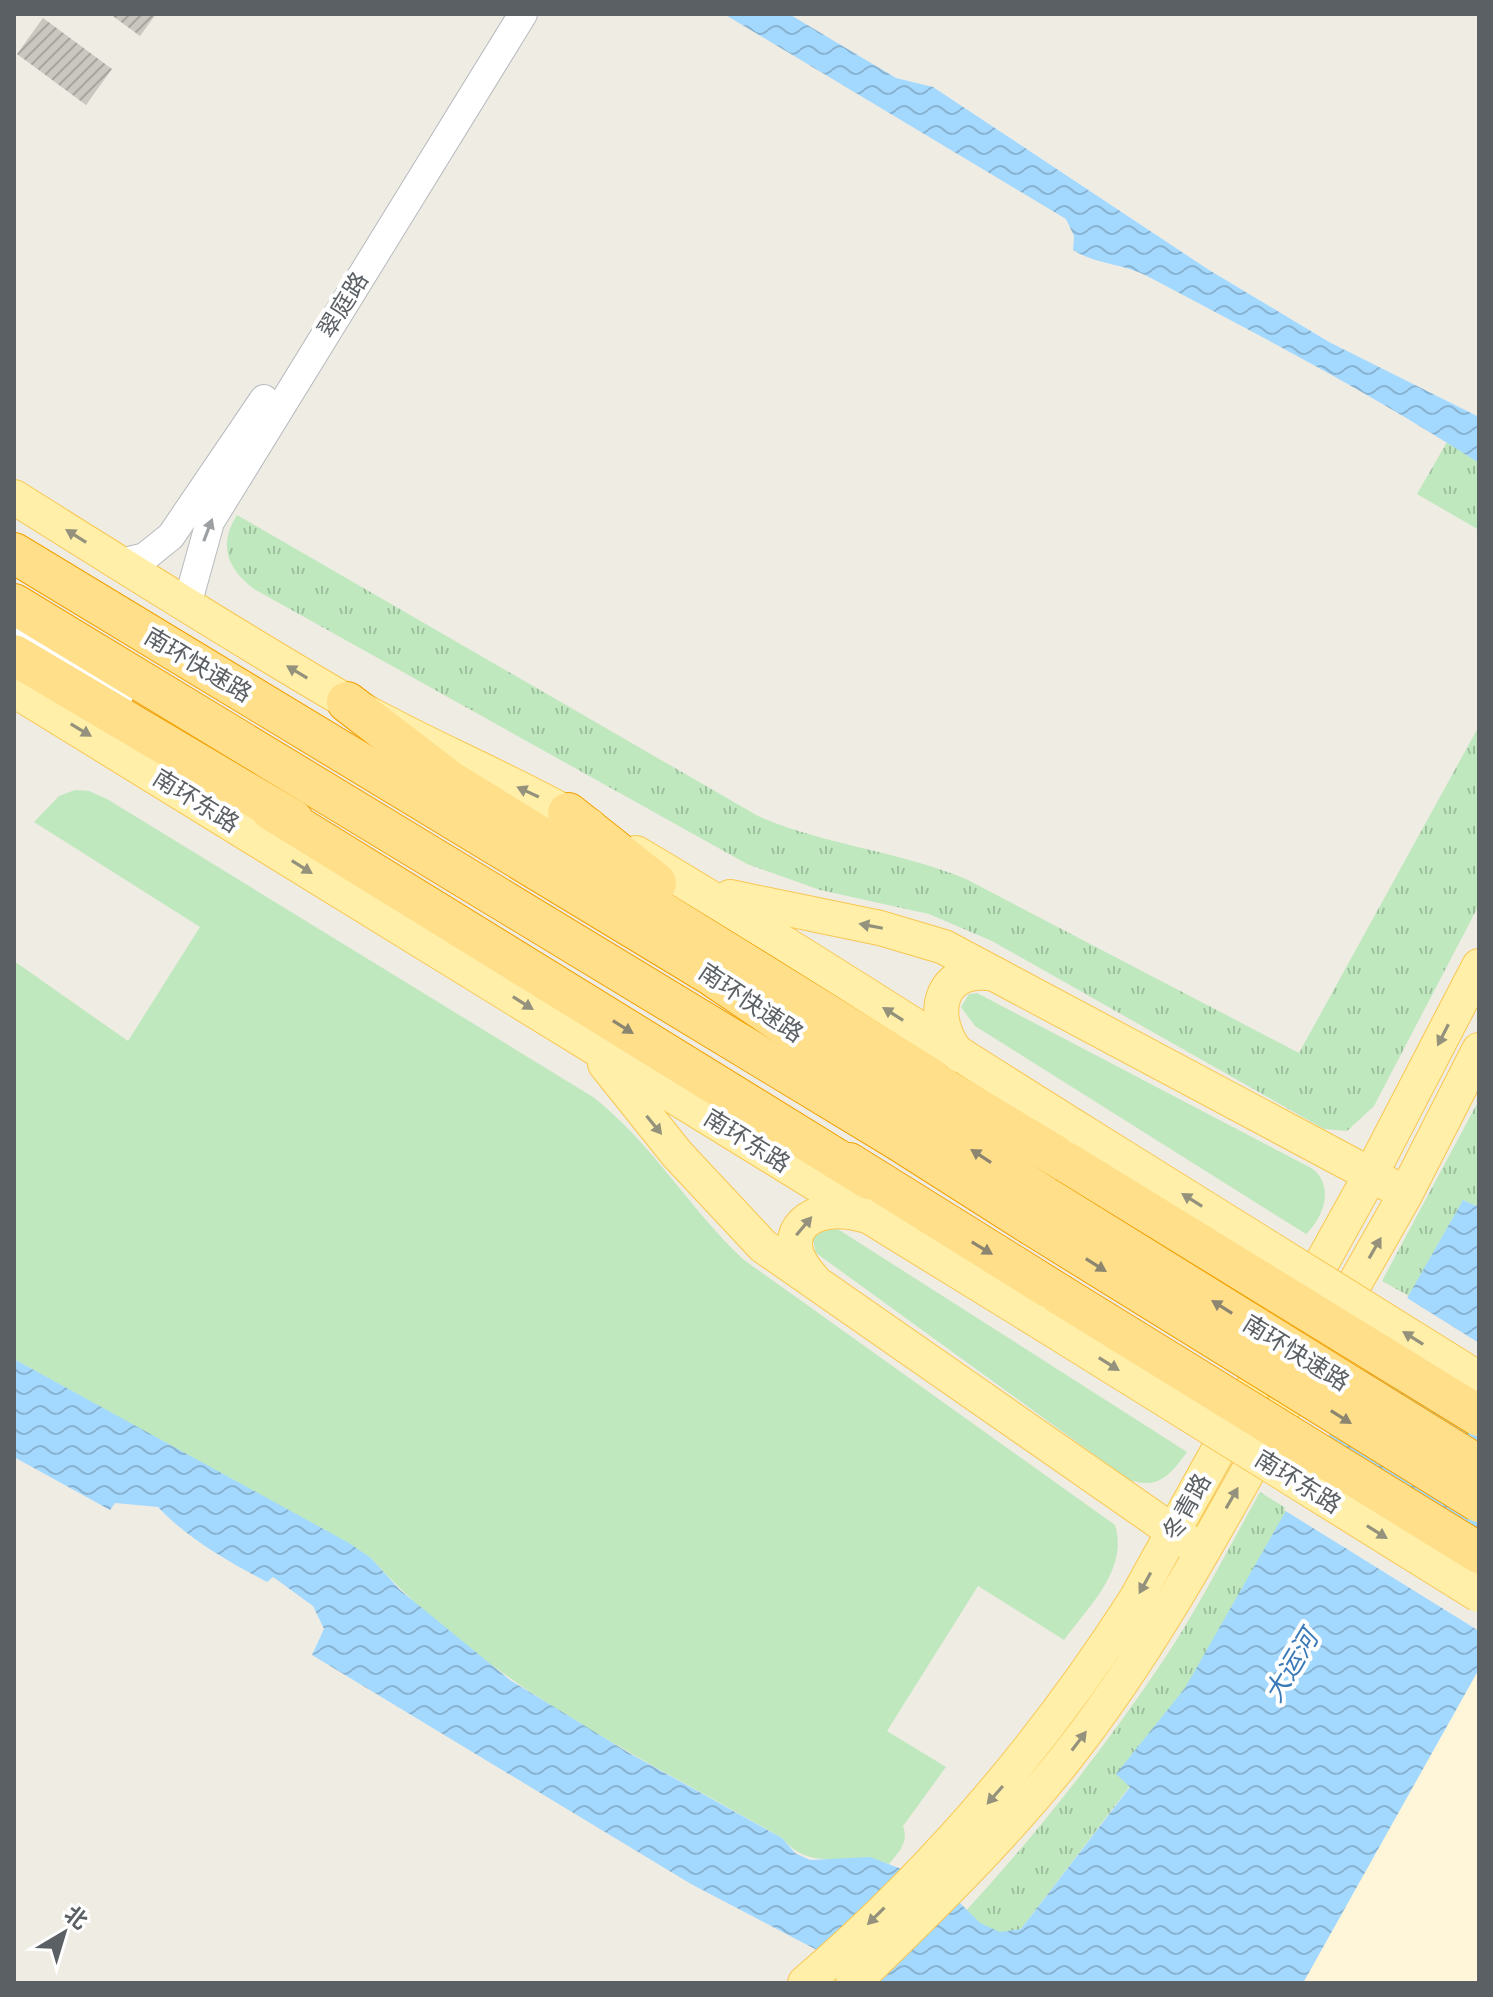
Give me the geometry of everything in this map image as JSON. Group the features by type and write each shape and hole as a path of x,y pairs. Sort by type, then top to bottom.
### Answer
{"highway":[{"path":"14,535 109,612"},
{"path":"14,535 806,1010"},
{"name":"南环快速路","path":"14,553 711,975 909,1109 1038,1211 1479,1502"},
{"name":"南环快速路","path":"14,604 898,1140"},
{"path":"14,655 271,810 870,1198 1051,1309 1479,1553"},
{"path":"347,702 450,781 806,1010"},
{"name":"南环快速路","path":"293,773 508,921 671,1021 1038,1211 1479,1466"},
{"path":"271,810 395,865 508,921"},
{"path":"568,813 806,1010"},
{"path":"711,975 945,1066 1074,1147 1479,1416"},
{"path":"671,1021 870,1198"}],"main road":[{"path":"14,497 347,702 568,813 694,887 945,1066"},
{"name":"南环东路","path":"14,690 587,1042 870,1198"},
{"path":"694,887 784,910 918,937 995,974 1405,1195"},
{"name":"冬青路","path":"814,1975 996,1793 1070,1699 1136,1599 1371,1174 1479,966"},
{"path":"945,1066 941,1002 957,979 975,972 995,974"},
{"path":"587,1042 722,1205 763,1246 1202,1551"},
{"name":"冬青路","path":"853,1983 955,1885 1037,1794 1121,1681 1202,1551 1405,1195 1479,1050"},
{"path":"1074,1147 1479,1379"},
{"path":"821,1288 796,1256 794,1245 799,1228 810,1217 841,1210 870,1198"},
{"name":"南环东路","path":"1051,1309 1479,1595"}],"street":[{"name":"翠庭路","path":"120,563 145,557 171,536 254,415 502,14"},
{"name":"翠庭路","path":"187,605 210,522 523,14"},
{"path":"14,630 395,865"}],"shaded area":[{"path":"1479,1669 1479,1983 1303,1983"}],"green space":[{"path":"1447,442 1479,463 1479,530 1417,494"},
{"path":"237,515 758,816 809,834 915,861 966,879 1299,1053 1479,726 1479,905 1374,1106 1347,1131 1324,1129 992,941 929,914 820,890 747,864 254,589 237,573 228,555 228,536"},
{"path":"75,790 89,791 107,799 593,1097 634,1135 724,1241 744,1260 1115,1525 1118,1541 1111,1572 1104,1587 1064,1640 978,1586 887,1731 946,1767 903,1826 904,1842 889,1864 874,1860 806,1856 782,1838 618,1746 512,1680 415,1603 371,1558 14,1359 14,961 128,1041 200,927 34,822 59,796"},
{"path":"977,993 1313,1169 1324,1185 1325,1194 1317,1220 1306,1234 975,1026 961,1007 969,994"},
{"path":"1479,1100 1479,1201 1476,1206 1463,1200 1409,1296 1382,1281"},
{"path":"833,1226 1187,1452 1163,1478 1148,1483 1129,1480 816,1253 812,1236"},
{"path":"1260,1492 1289,1510 1185,1689 1117,1774 1130,1786 1021,1929 897,1983 1004,1868 1071,1788 1176,1641"}],"water":[{"path":"724,14 789,14 896,78 933,87 1209,270 1329,342 1479,417 1479,463 1356,389 1147,276 1091,259 1073,250 1074,236 1066,219"},
{"name":"大运河","path":"1463,1200 1476,1206 1479,1201 1479,1669 1303,1983 880,1983 691,1884 312,1655 324,1629 313,1606 273,1577 267,1582 210,1549 158,1507 115,1503 110,1510 14,1457 14,1359 349,1543 371,1558 400,1590 510,1680 629,1753 782,1838 795,1853 810,1860 870,1857 941,1884 980,1923 1000,1932 1021,1929 1130,1787 1116,1774 1185,1688"}],"pier":[{"path":"1404,1296 1479,1343 1479,1398 1382,1336"},
{"path":"1307,1470 1479,1577 1479,1631 1284,1510"}],"building":[{"path":"110,14 156,14 140,36"},
{"path":"43,18 112,69 86,105 17,54"}]}
